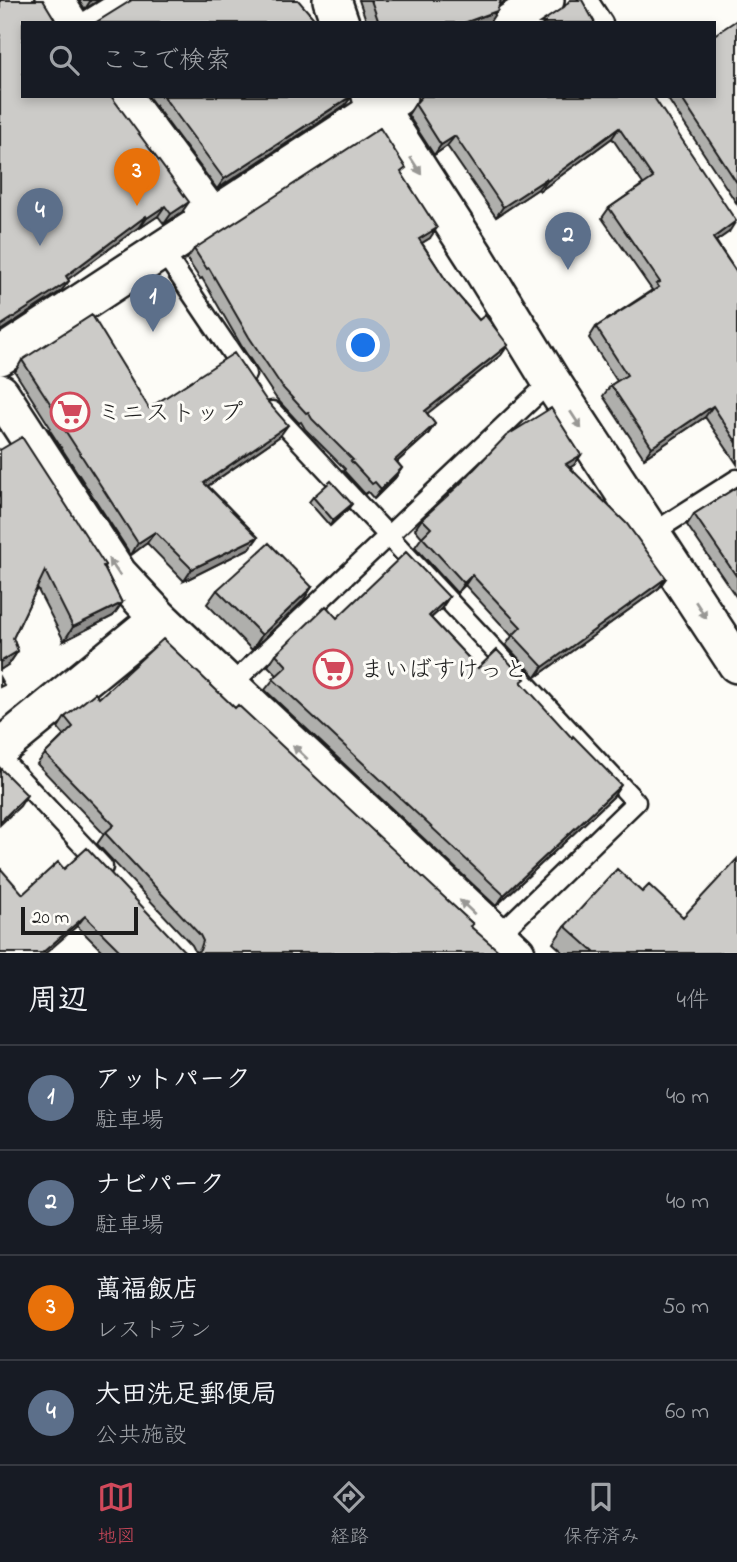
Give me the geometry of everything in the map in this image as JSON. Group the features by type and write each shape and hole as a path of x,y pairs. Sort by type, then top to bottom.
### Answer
{"street":[{"path":"54,0 68,21"},
{"path":"332,0 339,21"},
{"path":"513,21 545,0"},
{"path":"123,98 212,217"},
{"path":"0,355 212,217 382,100 551,381 737,664"},
{"path":"0,393 118,575 230,686 507,945"},
{"path":"0,748 159,618"}],"lane":[{"path":"86,21 120,0"},
{"path":"588,0 602,21"},
{"path":"162,250 267,405 636,802 507,945"},
{"path":"230,686 551,381"},
{"path":"651,534 737,479"},
{"path":"0,757 110,875"}],"building":[{"path":"0,0 43,0 56,21 21,21 21,98 112,98 189,202 171,214 165,206 147,218 146,216 66,276 69,281 0,326"},
{"path":"132,0 298,0 316,21 98,21"},
{"path":"371,0 501,0 497,11 470,21 378,21"},
{"path":"570,0 582,0 594,21 543,21"},
{"path":"737,20 737,183 681,98 716,98 716,34"},
{"path":"164,98 348,98 224,179"},
{"path":"420,98 654,98 736,221 713,238 737,273 737,443 713,406 652,447 611,385 627,375 596,327 659,287 656,284 660,282 609,208 653,178 619,128 547,181 546,179 503,207 455,136 441,145 415,104"},
{"path":"380,128 406,168 401,172 437,228 419,239 449,285 479,320 485,315 508,345 425,411 435,424 395,460 402,468 381,489 375,482 372,484 351,461 353,460 283,388 249,337 209,268 207,269 194,249"},
{"path":"92,315 149,408 234,353 266,400 288,425 204,483 258,537 192,569 155,532 138,543 22,360"},
{"path":"551,408 581,455 566,464 627,524 666,578 543,667 513,635 521,627 472,575 464,583 422,537 431,528 422,519 506,436"},
{"path":"22,437 105,565 103,566 122,603 73,627 45,571 13,638 18,651 0,662 0,450"},
{"path":"331,481 352,504 333,520 313,497"},
{"path":"737,487 737,577 694,514"},
{"path":"269,543 312,587 262,635 217,590"},
{"path":"406,552 449,597 429,616 478,668 497,650 525,679 521,682 572,738 573,736 621,785 504,895 273,679 287,666 276,654 326,606 337,618"},
{"path":"163,639 235,708 238,705 501,953 194,953 200,950 203,941 200,935 105,833 114,825 45,754 73,727 65,717 95,693 99,698"},
{"path":"0,768 27,795 0,822"},
{"path":"87,848 187,953 122,953 85,916 42,953 0,953 0,868 23,894 58,862 64,869"},
{"path":"737,859 737,953 595,953 565,926 617,869 642,892 649,885 683,917"}],"place":[{"name":"萬福飯店","path":"137,206"},
{"name":"大田洗足郵便局","path":"40,246"},
{"name":"ナビパーク","path":"568,270"},
{"name":"アットパーク","path":"153,332"},
{"name":"ミニストップ","path":"70,412"},
{"name":"まいばすけっと","path":"333,669"}]}
